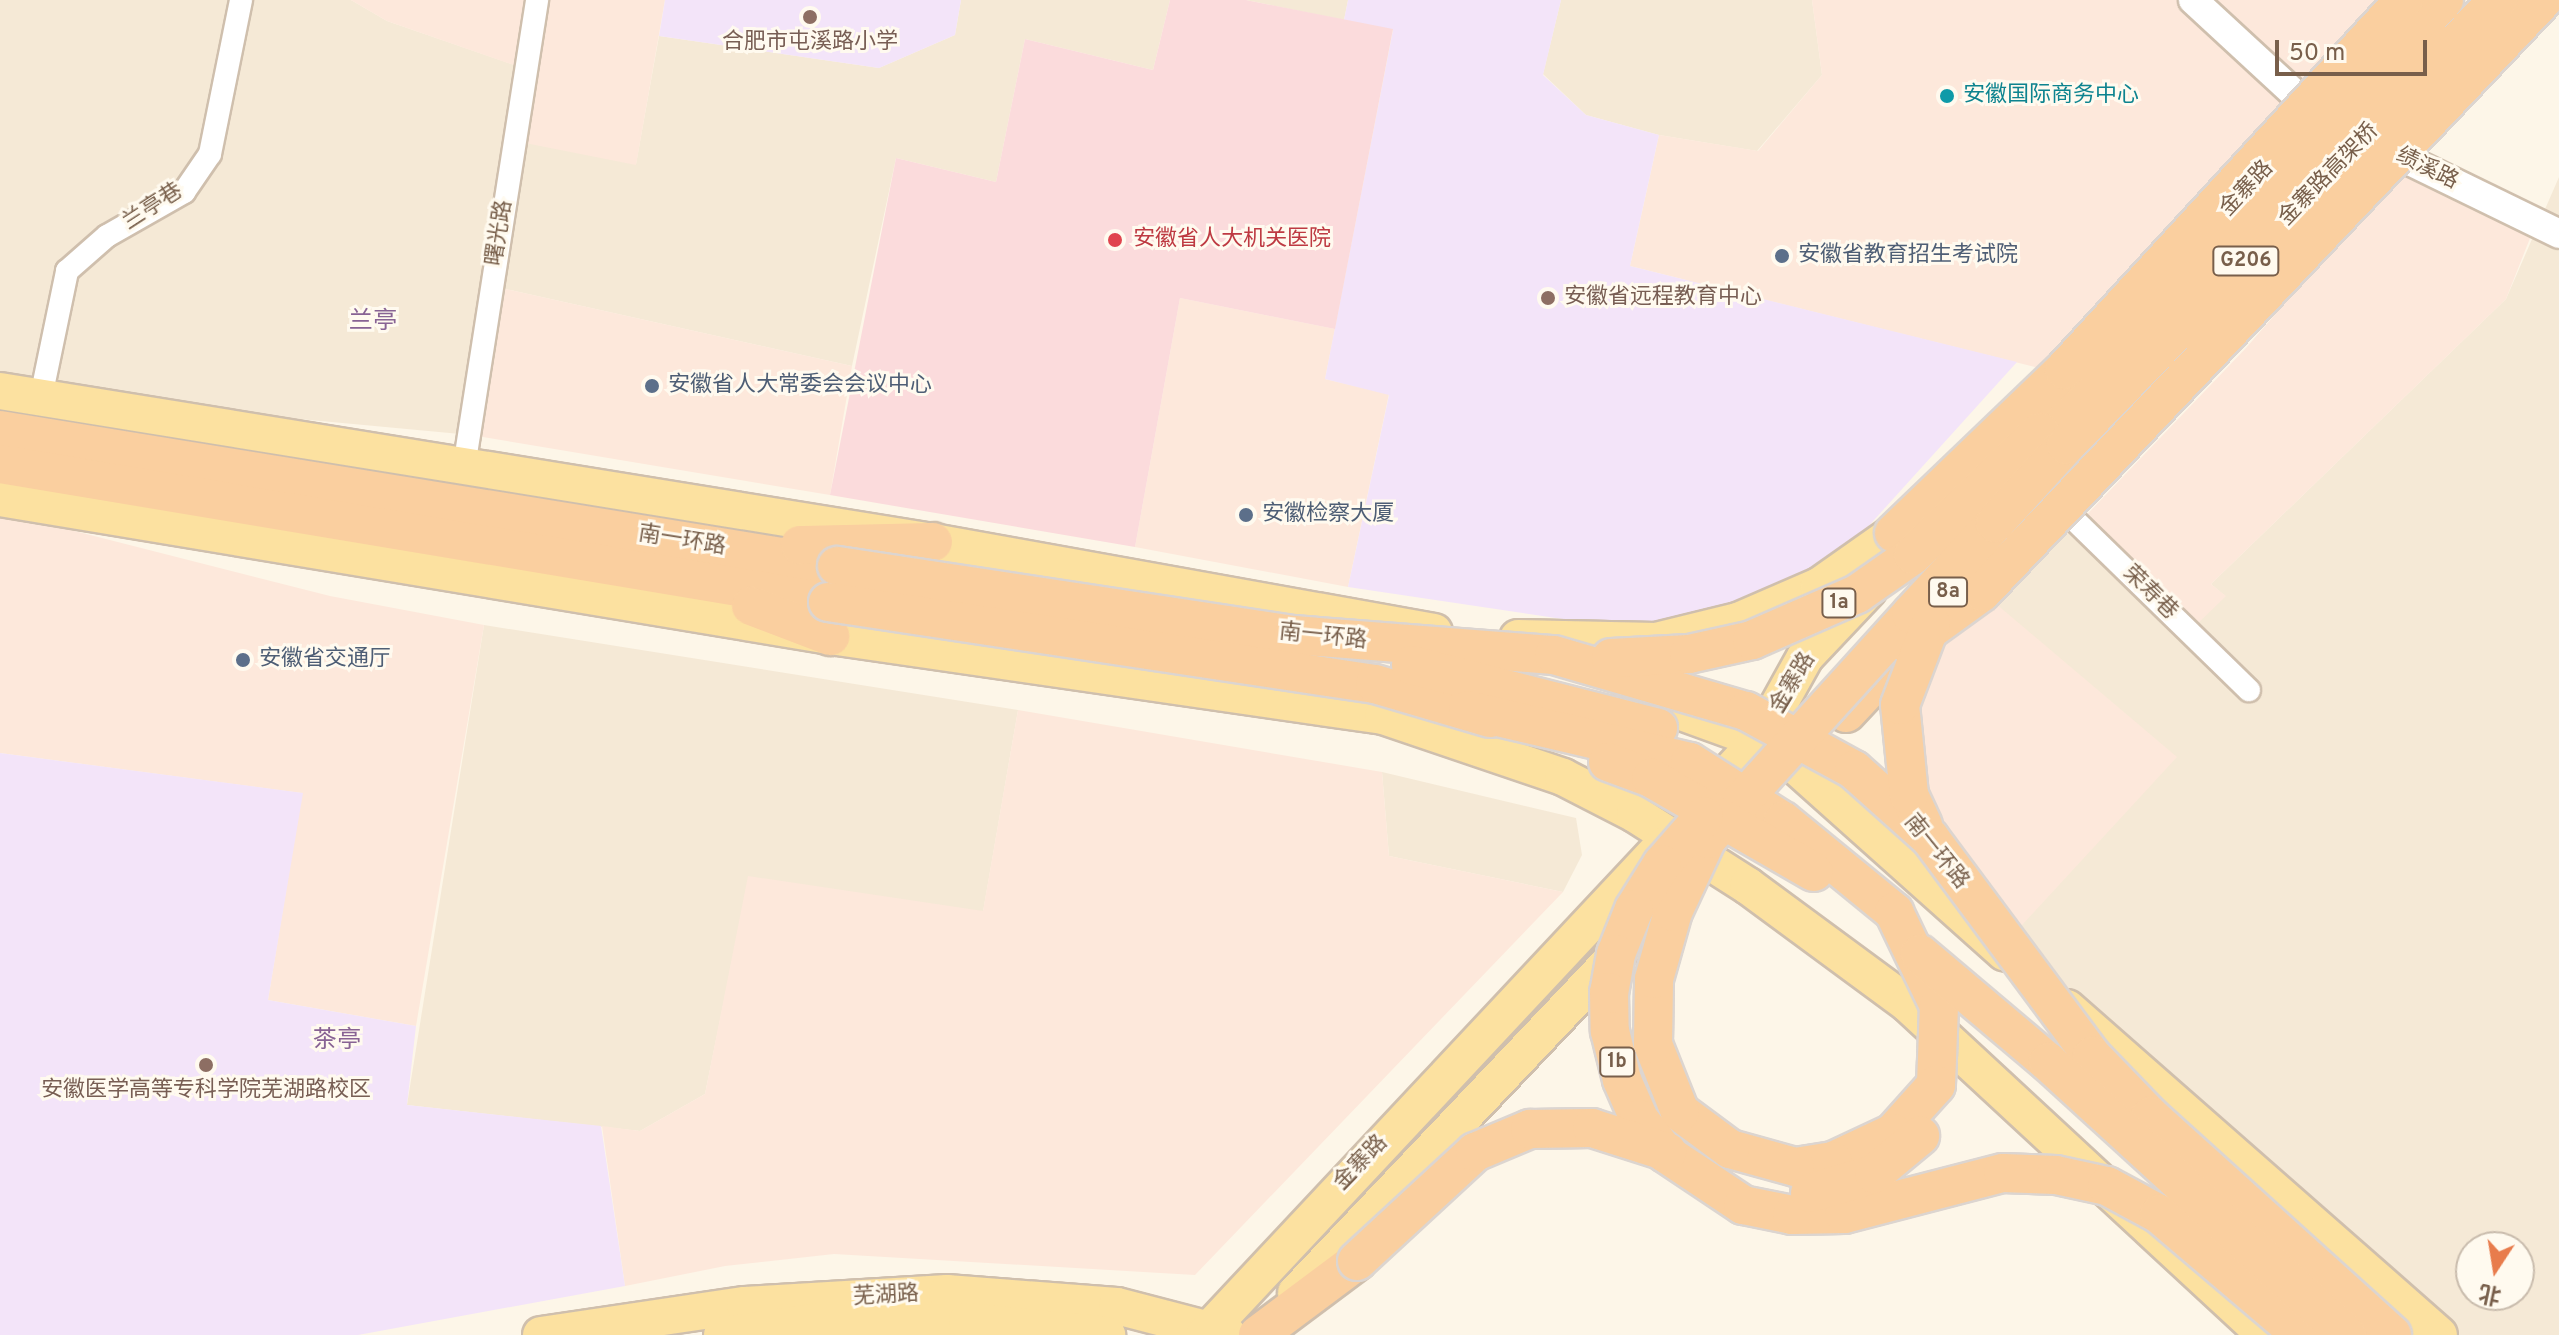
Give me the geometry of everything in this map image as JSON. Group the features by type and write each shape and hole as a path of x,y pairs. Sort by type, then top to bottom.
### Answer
{"highway":[{"path":"1894,533 2064,370 2404,0"},
{"name":"金寨路高架桥","path":"2062,411 2444,0"},
{"name":"金寨路高架桥","path":"1468,710 1690,762 1743,796 1757,804 1783,821 1894,912 1939,1006 1936,1085 1893,1133 1833,1161 1795,1167 1730,1149 1680,1112 1653,1044 1654,979 1673,912 1707,839 1728,815 1739,803 1750,791 1889,638 1995,523 2498,0"},
{"path":"1704,857 1796,766 2527,0"},
{"path":"1909,645 1982,592 2543,0"},
{"name":"8a","path":"1930,838 1909,795 1901,756 1900,705 1917,653 1947,593 2075,453 2119,393"},
{"name":"1a","path":"1554,655 1621,659 1689,654 1752,640 1798,623 1857,594 1913,555 2062,411"},
{"name":"1b","path":"2062,411 1662,864 1634,909 1611,980 1610,1031 1622,1080 1639,1119 1665,1153 1743,1205 1792,1215 1844,1214 2003,1173 2056,1175 2107,1186 2159,1214 2301,1335"},
{"name":"南一环路","path":"0,430 837,566 1293,635 1554,655 1746,711 1854,770 1930,838 2092,1056 2150,1116 2392,1335"},
{"name":"南一环路","path":"0,464 673,577 829,619 1375,684 1468,710 1651,778 1799,861 1886,925 2048,1062 2347,1335"},
{"path":"718,546 933,542"},
{"path":"1257,1335 1357,1261 1475,1152 1530,1129 1592,1128 1758,1187 1812,1193 1874,1174 1928,1130 1953,1092 1960,1026 1928,934 1854,846 1804,805 1694,738 1293,635"}],"main road":[{"name":"金寨路","path":"1214,1333 1759,740 1805,657 2316,116 2421,0"},
{"path":"0,391 933,542 1458,637 1551,665 1759,740 1796,766 2439,1335"},
{"path":"0,498 829,619 1383,716 1563,777 1704,857 1908,1004 2266,1335"},
{"path":"1458,637 1656,641 1738,621 1819,586 1894,533"},
{"path":"1909,645 1887,707 1888,764 1923,848 1991,941"},
{"name":"金寨路","path":"1257,1335 1664,909 1704,857"},
{"name":"芜湖路","path":"541,1335 745,1305 947,1293 1117,1306 1214,1333"},
{"name":"芜湖路","path":"722,1335 818,1321 953,1321 1107,1335"}],"street":[{"name":"兰亭巷","path":"41,397 67,271 107,236 184,192 210,154 241,0"},
{"name":"曙光路","path":"464,467 537,0"},
{"name":"绩溪路","path":"2193,0 2316,116 2559,234"},
{"name":"荣寿巷","path":"2051,497 2249,690"}],"shaded area":[{"path":"0,0 351,0 387,21 526,69 636,164 659,36 879,68 955,35 961,0 1170,0 1153,70 1025,39 996,182 896,158 852,366 492,286 471,435 0,391"},
{"path":"351,0 665,0 636,165 515,141 525,69 387,21"},
{"name":"合肥市屯溪路小学","path":"665,0 961,0 955,35 879,68 659,36"},
{"name":"安徽省人大机关医院","path":"1170,0 1246,0 1393,29 1335,329 1180,298 1135,547 830,495 896,158 996,182 1025,39 1153,70"},
{"path":"1246,0 1348,0 1344,20"},
{"name":"安徽省远程教育中心","path":"1348,0 1561,0 1543,75 1586,115 1659,135 1630,266 2017,362 1846,551 1765,600 1636,630 1348,587 1389,395 1325,379 1393,30 1344,20"},
{"path":"1561,0 1812,0 1822,75 1757,151 1659,135 1586,115 1543,74"},
{"path":"1812,0 2421,0 2071,376 1630,266 1659,135 1758,151 1822,75"},
{"path":"2399,171 2536,223 2506,299 2211,584 2226,596 2189,632 2076,526 2246,348"},
{"path":"2559,177 2559,1335 2439,1335 2000,949 1982,592 2076,526 2225,596 2211,584 2506,299"},
{"path":"492,286 852,366 830,495 471,435"},
{"path":"1180,298 1335,329 1325,379 1389,394 1348,587 1135,547"},
{"path":"0,512 330,596 484,625 416,1026 268,1000 302,793 0,753"},
{"path":"1982,592 2177,757 2000,949 1948,885 1897,669"},
{"path":"484,625 1018,710 983,912 749,877 705,1094 640,1131 407,1105"},
{"path":"1018,710 1382,772 1389,856 1563,892 1195,1275 834,1254 725,1266 625,1286 602,1126 640,1131 705,1094 748,876 983,911"},
{"name":"安徽医学高等专科学院芜湖路校区","path":"0,753 303,793 268,1000 416,1026 407,1105 601,1126 625,1286 358,1335 0,1335"},
{"path":"1382,772 1576,818 1582,855 1563,892 1389,856"}],"place":[{"name":"合肥市屯溪路小学","path":"810,17"},
{"name":"安徽国际商务中心","path":"1947,96"},
{"name":"安徽省人大机关医院","path":"1115,240"},
{"name":"安徽省教育招生考试院","path":"1782,256"},
{"name":"安徽省远程教育中心","path":"1548,298"},
{"name":"安徽省人大常委会会议中心","path":"652,386"},
{"name":"安徽检察大厦","path":"1246,515"},
{"name":"安徽省交通厅","path":"243,660"},
{"name":"安徽医学高等专科学院芜湖路校区","path":"206,1065"}],"district":[{"name":"兰亭","path":"373,323"},
{"name":"茶亭","path":"337,1042"}]}
